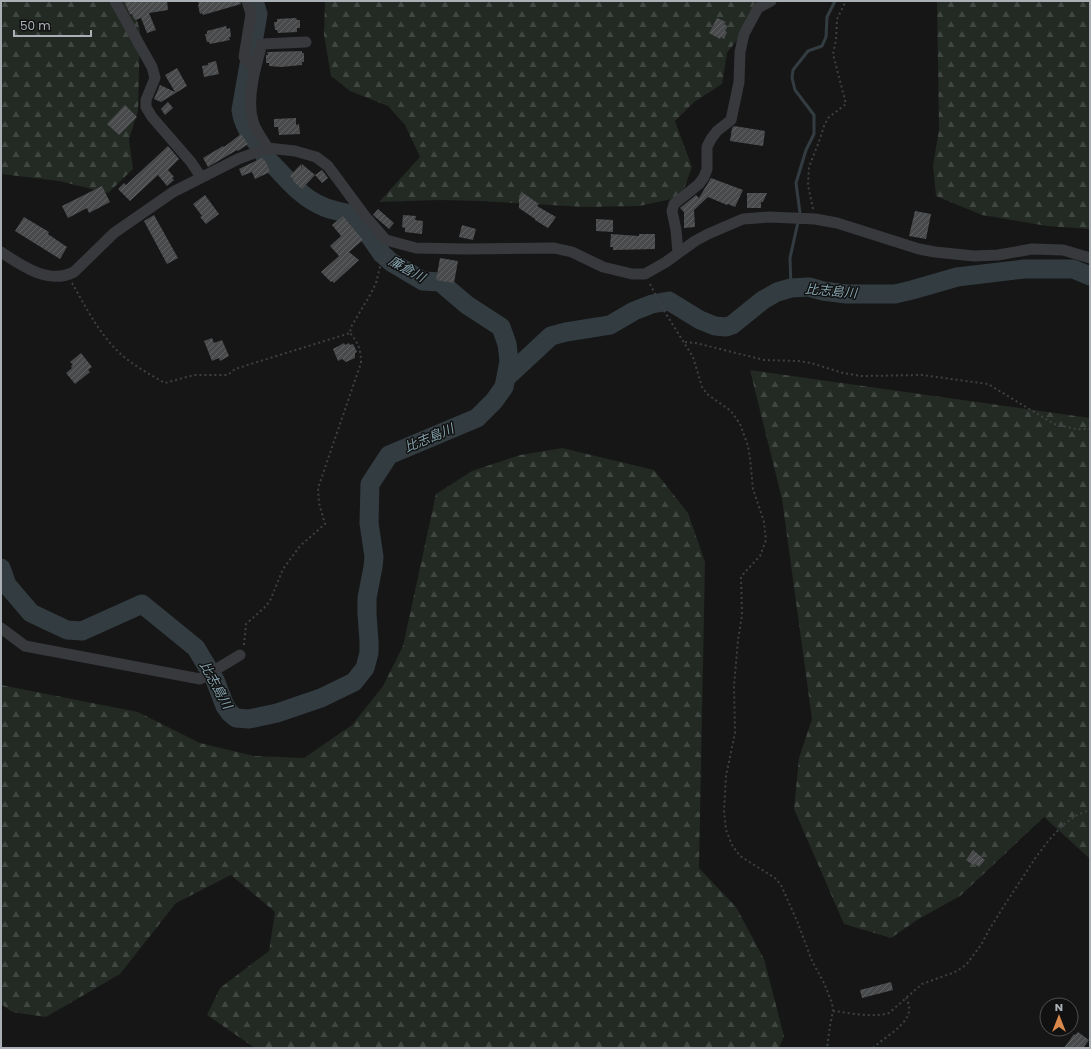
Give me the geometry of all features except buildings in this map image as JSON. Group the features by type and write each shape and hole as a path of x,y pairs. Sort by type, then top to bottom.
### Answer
{"street":[{"path":"115,1 152,67 155,78 146,100 146,107 152,117 192,162 201,177"},
{"path":"247,1 251,14 244,57 255,69"},
{"path":"678,253 676,230 672,211 674,204 699,184 704,177 707,169 707,147 710,140 717,131 731,120 739,82 740,52 744,34 758,8 771,1"},
{"path":"268,148 253,122 251,111 255,69 262,44 306,42"},
{"path":"1,252 21,265 39,273 49,276 68,275 74,272 114,233 173,192 201,177 268,148 295,151 316,157 328,166 365,216 386,240 416,248 554,248 572,252 603,266 645,274 656,269 694,241 708,234 744,219 769,217 815,219 838,223 935,252 974,256 998,255 1032,248 1063,250 1090,258"},
{"path":"1,628 24,646 200,679 240,655"}],"path":[{"path":"815,219 808,185 809,167 828,118 846,104 833,54 836,40 837,19 846,1"},
{"path":"240,655 244,647 246,624 270,601 283,569 294,557 300,546 325,524 318,488 361,363 361,354 357,342 350,333 350,327 376,283 380,267 387,256"},
{"path":"68,275 100,331 109,342 124,357 165,383 194,375 228,375 235,369 350,333"},
{"path":"654,291 661,306 693,357 702,387 707,394 731,410 740,424 748,446 753,489 764,522 766,540 760,556 741,577 742,615 734,686 734,734 726,776 724,811 726,830 732,845 740,856 774,878 781,885 797,921 812,961 828,992 833,1011 827,1048"},
{"path":"685,342 696,343 764,360 799,361 811,363 844,373 861,376 922,375 988,384 1054,424 1076,429 1090,430"},
{"path":"833,1011 882,1015 889,1013 922,984 955,972 966,965 981,946 1002,909 1049,840 1063,825 1077,815 1090,810"},
{"path":"873,1048 890,1035 907,1017 909,1006 906,998"}],"green space":[{"path":"1,1 132,1 140,31 138,111 129,139 133,169 108,193 59,181 1,174"},
{"path":"325,1 762,1 745,30 727,53 722,84 694,102 675,121 692,167 681,197 639,206 586,207 440,200 379,202 420,157 405,125 388,106 350,91 331,76 324,35"},
{"path":"937,1 1090,1 1090,229 1047,226 982,215 936,196 933,165 939,130"},
{"path":"750,370 1090,418 1090,859 1044,817 960,896 917,920 891,938 844,924 794,809 799,758 812,719 782,499"},
{"path":"562,448 654,470 688,513 705,562 699,868 736,907 764,959 784,1036 779,1048 255,1048 207,1015 220,988 269,951 275,912 231,875 176,903 120,974 46,1017 12,1012 1,1004 1,685 138,712 200,743 254,756 304,758 352,725 383,686 403,646 436,494 472,471 520,455"}],"waterway":[{"name":"廉倉川","path":"254,1 258,14 241,110 243,120 251,136 257,143"},
{"path":"791,288 790,258 800,213 796,183 806,150 814,134 814,115 795,90 792,78 793,70 808,51 822,46 826,37 827,17 835,1"},
{"name":"比志島川","path":"1,568 7,585 31,613 67,630 82,631 142,604 196,648 215,680 225,706 236,718 249,719 277,713 321,698 354,682 365,668 369,653 367,598 374,557 369,523 370,484 389,455 477,418 494,401 504,387 509,361 507,344 501,327 467,305 440,282 423,281 391,262 382,254 355,215 330,209 313,202 298,191 265,157"},
{"name":"比志島川","path":"507,377 551,336 610,325 634,311 652,304 669,301 700,320 715,326 726,327 732,325 763,300 777,292 791,288 809,287 823,291 846,294 895,294 957,277 1024,269 1073,269 1090,276"}]}
